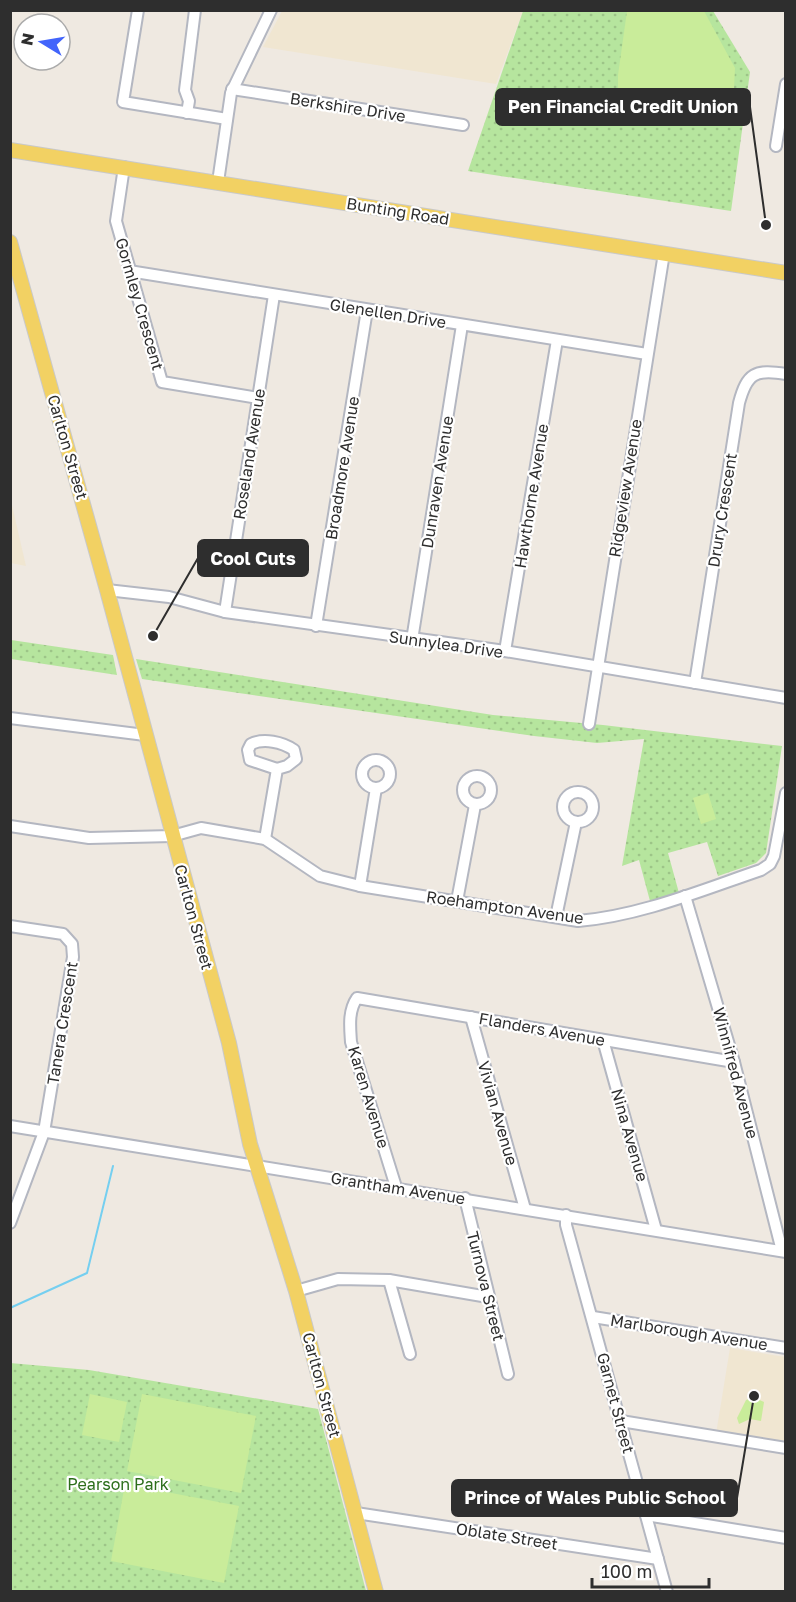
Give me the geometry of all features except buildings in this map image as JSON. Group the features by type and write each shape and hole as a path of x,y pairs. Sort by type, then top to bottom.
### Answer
{"main road":[{"name":"Bunting Road","path":"10,150 786,273"},
{"path":"10,158 33,154"},
{"name":"Carlton Street","path":"10,242 15,278 107,590 229,1043 250,1144 296,1291 376,1592"}],"street":[{"path":"138,10 123,102 227,119"},
{"path":"187,113 189,101 185,90 195,10"},
{"path":"218,182 232,89 271,10"},
{"path":"776,146 783,121 786,84"},
{"name":"Berkshire Drive","path":"232,89 463,124"},
{"name":"Gormley Crescent","path":"124,167 116,222 162,382 258,398"},
{"name":"Ridgeview Avenue","path":"589,724 596,666 664,253"},
{"name":"Glenellen Drive","path":"129,271 647,354"},
{"name":"Roseland Avenue","path":"225,612 274,295"},
{"name":"Broadmore Avenue","path":"316,626 367,310"},
{"name":"Dunraven Avenue","path":"412,640 462,325"},
{"name":"Hawthorne Avenue","path":"505,651 557,340"},
{"name":"Drury Crescent","path":"695,683 744,384 753,374 768,371 786,374"},
{"name":"Sunnylea Drive","path":"107,590 169,597 225,612 412,640 505,651 786,698"},
{"path":"10,718 145,735"},
{"path":"266,839 277,769"},
{"path":"360,886 376,788"},
{"name":"Roehampton Avenue","path":"10,826 89,838 172,836 201,828 266,839 320,876 360,886 578,921 598,919 684,896 760,870 770,864 774,856 786,793"},
{"path":"457,901 475,805"},
{"path":"556,917 576,822"},
{"name":"Winnifred Avenue","path":"684,896 734,1062 784,1251"},
{"name":"Tanera Crescent","path":"10,926 63,934 72,944 73,957 44,1132"},
{"name":"Flanders Avenue","path":"352,1005 357,998 368,998 734,1062"},
{"name":"Karen Avenue","path":"352,1005 349,1024 351,1042 396,1187"},
{"name":"Vivian Avenue","path":"471,1017 525,1209"},
{"name":"Nina Avenue","path":"603,1040 656,1230"},
{"name":"Grantham Avenue","path":"10,1126 119,1141 257,1167 396,1187 784,1251"},
{"path":"10,1223 44,1132"},
{"name":"Turnova Street","path":"465,1198 508,1374"},
{"name":"Garnet Street","path":"566,1215 566,1225 667,1592"},
{"path":"296,1291 338,1279 389,1280 488,1297"},
{"path":"389,1280 410,1354"},
{"name":"Marlborough Avenue","path":"593,1317 786,1348"},
{"path":"621,1421 786,1448"},
{"name":"Oblate Street","path":"356,1513 658,1559"},
{"path":"646,1515 786,1538"}],"shaded area":[{"path":"282,11 523,11 496,84 263,47"},
{"path":"11,501 26,566 11,563"},
{"path":"730,1348 785,1357 785,1445 716,1434"}],"green space":[{"path":"523,11 713,11 750,72 731,211 468,171"},
{"path":"627,11 704,11 735,68 733,109 618,92 618,75"},
{"path":"11,640 113,655 117,675 11,659"},
{"path":"136,659 493,715 782,746 766,853 756,863 718,876 707,842 668,853 679,893 650,901 639,860 622,866 644,739 597,743 534,736 142,679"},
{"path":"708,793 716,819 701,824 693,798"},
{"name":"Pearson Park","path":"10,1363 89,1370 318,1409 366,1591 11,1590"},
{"path":"90,1394 127,1402 119,1442 82,1435"},
{"path":"142,1394 256,1416 241,1493 127,1471"},
{"path":"753,1397 764,1402 761,1421 750,1419 739,1424 737,1418 746,1400"},
{"path":"125,1484 239,1506 224,1583 111,1561"}],"waterway":[{"path":"10,1308 87,1273 113,1166"}],"place":[{"name":"Pen Financial Credit Union","path":"766,225"},
{"name":"Cool Cuts","path":"153,636"},
{"name":"Prince of Wales Public School","path":"754,1396"}]}
